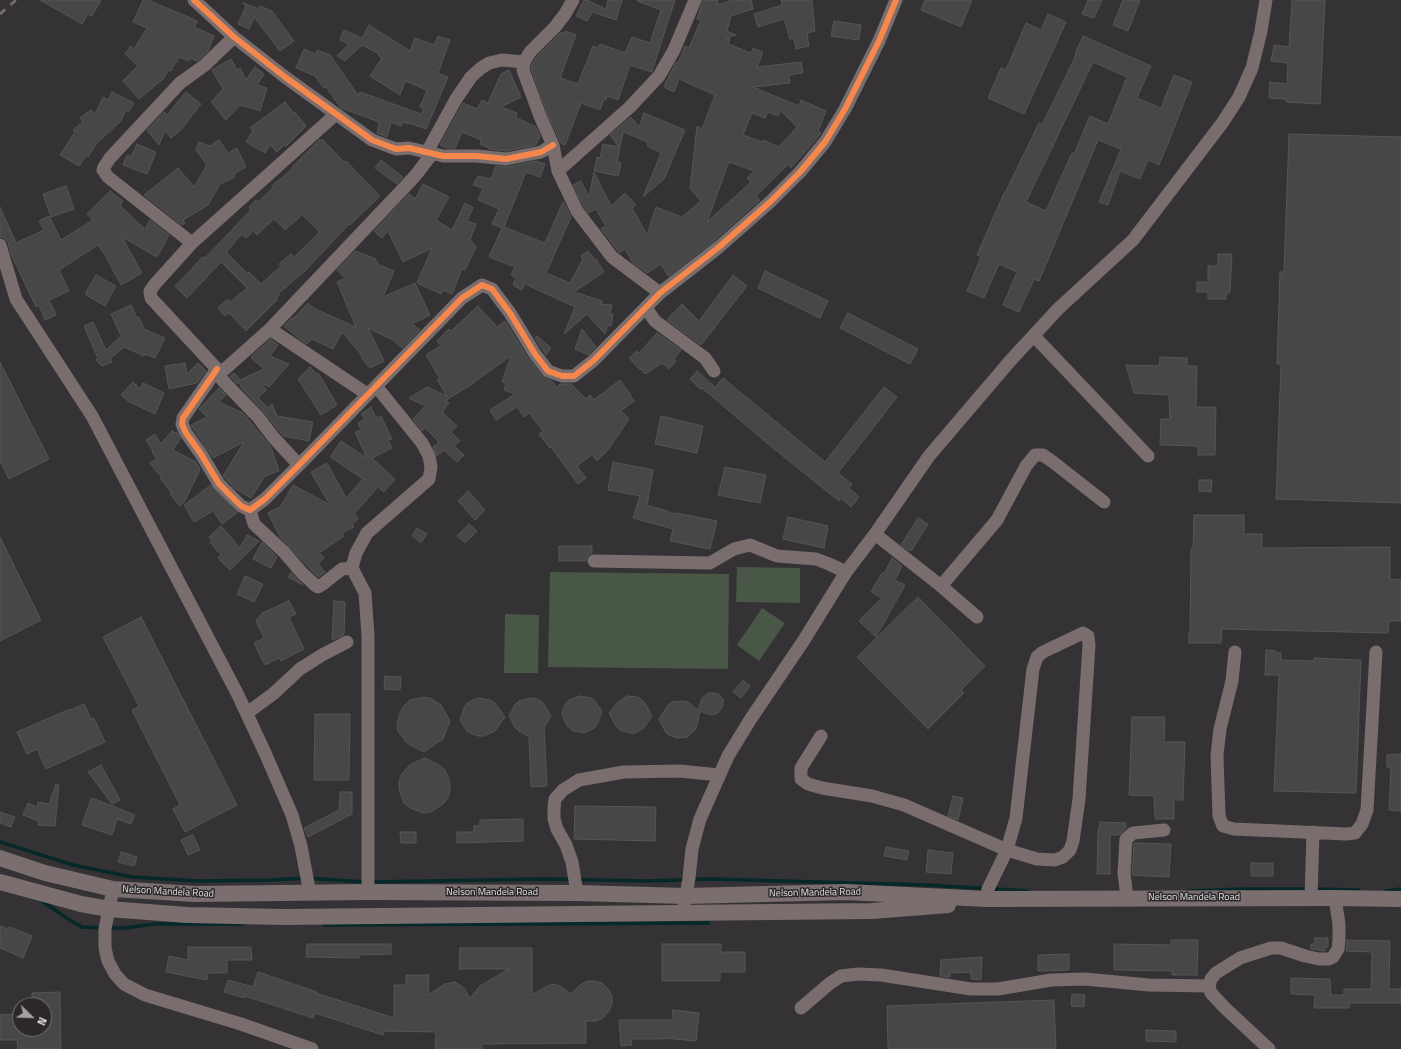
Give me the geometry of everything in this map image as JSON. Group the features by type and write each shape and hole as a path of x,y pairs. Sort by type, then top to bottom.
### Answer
{"main road":[{"name":"Nelson Mandela Road","path":"0,858 45,873 113,889 195,894 310,894 368,892 577,893 686,896 846,892 987,899 1401,899"},
{"name":"Nelson Mandela Road","path":"0,882 81,904 109,909 187,915 284,917 872,911 934,907 987,899"}],"street":[{"path":"194,0 234,37 372,140 396,149 409,148 443,156 477,156 506,159 541,152 553,145"},
{"path":"573,0 555,27 530,52 524,62 523,70 526,82 553,145 558,171 577,211 608,251 622,264 660,293"},
{"path":"558,171 630,107 659,76 674,50 695,0"},
{"path":"250,510 265,499 299,465 462,298 482,285 492,289 510,313 535,354 548,371 562,376 574,376 593,362 660,293 719,247 770,202 800,172 825,142 845,108 879,42 896,0"},
{"path":"683,913 692,849 700,819 728,756 804,640 846,572 875,534 929,456 1010,360 1064,304 1133,240 1223,122 1239,97 1252,68 1261,31 1266,0"},
{"path":"192,243 108,177 103,170 110,158 180,83 205,65 234,37"},
{"path":"217,370 220,371 225,369 270,329 416,176 456,99 471,77 481,68 490,63 502,60 524,62"},
{"path":"299,465 274,438 258,417 226,384 220,377 217,370 151,298 150,291 192,243 336,114"},
{"path":"0,245 16,299 92,416 174,575 220,658 247,713 292,815 301,846 310,894"},
{"path":"646,308 655,321 705,358 714,371"},
{"path":"270,329 372,390 422,443 429,456 431,467 429,479 367,532 356,554 352,568 365,593 368,636 368,892"},
{"path":"1034,336 1148,456"},
{"path":"217,370 183,418 182,424 186,433 219,484 241,506 250,510"},
{"path":"941,586 997,520 1026,466 1035,455 1043,455 1104,502"},
{"path":"250,510 254,524 284,552 302,574 316,586 320,586 342,569 352,568"},
{"path":"875,534 941,586 977,617"},
{"path":"594,561 710,563 734,549 750,546 777,556 816,559 846,572"},
{"path":"821,736 801,768 801,779 808,784 822,788 872,796 904,805 1007,850 1037,859 1055,860 1063,857 1070,850 1073,841 1079,799 1089,645 1088,636 1083,633 1043,652 1037,657 1033,669 1016,818 1007,850 988,889 987,899"},
{"path":"247,713 273,694 300,670 322,655 347,642"},
{"path":"1235,652 1232,681 1220,729 1217,754 1219,816 1223,826 1234,829 1346,834 1356,833 1362,824 1367,810 1376,652"},
{"path":"577,893 572,862 554,819 555,799 563,790 579,780 624,772 680,771 719,775"},
{"path":"1127,898 1124,873 1126,839 1133,833 1164,830"},
{"path":"1312,898 1313,832"},
{"path":"113,889 105,928 105,948 108,961 115,974 124,984 145,995 234,1022 312,1049"},
{"path":"1269,1049 1211,993 1209,986 1211,979 1216,973 1240,958 1271,948 1281,948 1319,959 1329,959 1333,957 1338,949 1339,940 1339,924 1335,898"},
{"path":"801,1008 841,976 858,974 887,976 971,989 998,989 1051,980 1085,979 1149,985 1209,986"}],"green space":[{"path":"737,567 800,568 800,603 736,602"},
{"path":"550,572 729,574 728,669 548,667"},
{"path":"762,608 785,623 759,661 737,645"},
{"path":"505,614 539,615 538,673 504,673"}],"building":[{"path":"40,0 101,0 92,16 88,14 82,24"},
{"path":"143,0 148,0 193,19 198,22 194,27 214,36 208,51 200,59 197,61 190,58 189,61 179,57 171,71 169,70 163,79 139,99 123,81 138,66 125,54 131,46 134,49 147,28 133,22"},
{"path":"584,0 606,9 608,0 622,0 616,20 592,12 587,21 576,16"},
{"path":"637,0 675,0 652,72 630,65 618,100 607,96 606,100 604,99 600,110 581,103 565,145 561,143 547,113 531,69 536,57 561,32 564,34 565,31 576,35 560,78 578,84 593,46 598,48 600,44 625,53 632,37 650,43 661,10"},
{"path":"703,0 718,0 717,5 733,0 751,0 753,9 731,16 727,31 736,35 726,38 730,39 728,44 751,53 753,48 763,52 757,67 801,62 803,73 789,75 790,83 753,87 799,106 801,100 826,111 818,131 821,133 791,168 788,164 756,196 760,200 714,241 669,276 661,264 647,273 633,263 625,249 619,253 601,229 606,226 596,209 588,213 573,185 581,181 589,197 594,172 611,206 625,193 636,205 632,208 647,235 656,207 682,217 701,201 690,189 697,126 702,129 715,95 679,79 674,92 665,88 665,84 676,62 678,63 685,46 689,48 701,20 697,19","holes":["781,111 797,127 779,147 763,140 762,142 743,135 752,113 765,118 768,112 778,116","729,162 754,171 747,178 751,182 707,222"]},
{"path":"781,0 812,0 815,31 807,33 809,46 796,49 794,38 790,39 784,19 758,27 754,14 782,5"},
{"path":"925,0 972,0 961,27 921,10"},
{"path":"1088,0 1102,0 1094,18 1082,14"},
{"path":"1123,0 1140,0 1128,31 1113,25"},
{"path":"1292,0 1325,0 1320,104 1286,102 1286,99 1269,98 1270,82 1287,84 1288,63 1271,61 1274,45 1289,47"},
{"path":"243,3 259,9 260,6 272,11 294,41 280,51 254,17 249,29 238,24 246,6"},
{"path":"1048,14 1066,22 1024,114 988,98 1001,68 1006,70 1026,23 1041,30"},
{"path":"834,21 861,25 859,40 831,36"},
{"path":"369,25 410,51 415,38 434,45 438,36 450,40 438,73 448,77 426,129 409,123 403,122 401,126 391,122 387,137 377,133 379,122 341,108 326,87 324,88 315,76 296,68 304,49 316,54 317,50 330,55 358,95 360,92 421,114 424,109 420,107 427,90 405,81 400,95 370,76 382,58 378,55 379,54 362,45 345,61 337,56 349,44 340,40 344,30 362,38"},
{"path":"1083,36 1151,66 1137,98 1161,108 1174,75 1192,82 1159,165 1148,160 1140,179 1120,171 1108,205 1099,202 1121,149 1098,140 1039,281 1034,279 1019,312 1003,305 1017,272 999,264 984,298 967,291 981,257 977,255 1004,193 1039,123 1042,125 1076,55 1075,54","holes":["1093,62 1127,77 1108,124 1090,116 1074,154 1072,153 1046,211 1026,202"]},
{"path":"231,59 237,70 240,68 246,80 255,67 264,74 257,85 267,88 260,111 240,105 226,120 211,102 223,89 212,70"},
{"path":"509,70 521,97 501,107 517,113 515,117 536,127 540,136 536,145 506,151 489,149 480,144 481,140 462,132 455,148 447,148 440,145 463,103 477,109 482,100 488,103 501,74"},
{"path":"112,92 134,103 129,111 126,110 120,122 96,144 88,157 86,156 79,166 60,155 75,132 73,130 83,122 80,118 91,110 95,114 103,97 108,100"},
{"path":"186,92 201,104 181,130 171,138 165,131 159,145 147,130 164,112 167,115"},
{"path":"285,102 306,126 286,146 284,145 277,152 270,145 265,153 246,142 253,130 250,128"},
{"path":"644,113 685,130 664,179 643,197 661,153 647,146 648,142 623,132 617,162 621,163 618,176 594,171 597,157 600,158 603,144 619,147 610,135 631,117 639,127"},
{"path":"1289,134 1401,137 1401,503 1276,499 1281,364 1277,364 1280,272 1284,272"},
{"path":"219,140 228,153 237,148 246,167 234,174 235,177 220,184 208,205 183,220 185,223 182,225 144,195 178,168 194,187 207,165 196,150 199,142 210,146"},
{"path":"319,140 323,140 380,196 350,225 349,224 305,271 279,293 280,294 276,298 277,300 246,331 229,313 225,316 218,308 228,299 230,302 247,288 221,262 187,298 175,286 203,257 205,258 251,210 249,207 256,200 258,202 273,188 272,186 293,168 292,167","holes":["302,215 320,232 294,257 291,254 279,264 281,266 261,284 249,272 247,273 226,252 242,234 246,238 253,231 257,235 274,219 285,230"]},
{"path":"137,144 156,152 147,174 123,165 127,155 131,157"},
{"path":"381,160 403,177 397,184 375,168"},
{"path":"536,161 545,164 540,177 526,172 504,227 545,243 563,202 564,203 571,217 546,273 570,283 583,259 581,256 588,251 595,260 596,259 604,272 574,292 602,301 601,304 612,305 610,314 613,314 611,326 608,325 605,334 587,314 564,334 575,307 525,284 522,290 513,285 516,278 511,275 515,267 489,257 502,228 492,224 499,209 478,200 483,188 473,185 478,176 491,179 496,166 507,167"},
{"path":"423,184 449,197 436,220 452,230 465,203 473,208 467,221 476,224 470,240 476,247 465,270 462,269 452,294 443,290 441,294 417,283 432,248 403,262 388,231 382,238 374,231 409,194 415,199"},
{"path":"66,186 74,209 51,217 43,194"},
{"path":"110,191 123,201 120,206 145,229 150,220 169,235 157,257 122,237 142,273 121,285 98,245 59,270 69,291 49,300 56,315 45,320 39,305 36,307 11,254 8,242 3,237 0,237 0,207 16,243 44,230 39,221 49,216 61,240 93,220 87,214"},
{"path":"355,251 376,259 375,261 378,262 377,264 394,271 383,297 415,283 430,315 412,324 420,330 402,348 393,340 368,328 384,361 370,368 363,360 360,353 342,332 333,349 312,339 307,344 284,326 308,303 315,309 356,327 337,282 345,278 337,270"},
{"path":"1218,254 1232,254 1230,292 1226,294 1226,299 1208,299 1208,292 1197,292 1197,282 1208,282 1208,266 1218,266"},
{"path":"765,271 828,301 820,318 758,288"},
{"path":"96,275 116,286 105,306 86,295 86,292"},
{"path":"733,275 747,286 701,345 667,320 682,304 699,321"},
{"path":"131,305 137,318 139,317 144,329 165,338 155,358 145,354 144,356 124,347 110,359 112,362 102,366 96,360 98,358 84,326 93,322 106,350 121,336 111,314"},
{"path":"478,306 497,327 505,321 528,358 542,376 552,381 557,387 560,384 571,384 586,399 590,395 594,400 620,380 631,395 634,401 621,411 629,419 608,450 597,461 592,455 577,466 586,478 578,484 551,447 550,448 539,434 543,431 529,413 524,417 517,407 496,420 490,410 515,394 504,390 506,383 502,382 511,356 474,383 446,400 449,403 442,412 457,426 451,432 460,441 454,446 464,455 457,462 444,450 437,456 433,447 439,442 425,428 422,431 413,419 425,406 409,398 427,387 447,396 437,380 440,379 426,355 441,346 437,341 449,329 451,331"},
{"path":"848,313 918,349 910,364 840,328"},
{"path":"582,329 596,347 588,355 575,349"},
{"path":"657,333 681,350 674,359 676,361 669,369 662,363 645,374 642,369 640,370 629,358 637,351 639,353"},
{"path":"537,336 551,348 546,355 535,338"},
{"path":"271,339 278,345 270,356 289,364 269,387 262,383 266,390 258,398 268,408 272,404 277,416 313,422 309,441 283,436 264,412 242,389 239,382 237,384 230,376 234,373 240,380 264,369 251,358"},
{"path":"1160,357 1187,358 1187,366 1197,366 1196,407 1216,407 1215,455 1198,455 1198,446 1160,445 1161,419 1170,419 1169,395 1134,393 1126,365 1159,366"},
{"path":"0,362 49,459 9,479 0,461"},
{"path":"185,363 187,374 198,363 206,371 197,383 169,389 165,366"},
{"path":"310,367 317,374 319,374 337,405 321,415 298,379"},
{"path":"697,371 715,387 723,378 825,462 884,387 897,397 838,473 852,484 849,488 859,497 851,507 841,498 839,501 702,388 700,389 690,379"},
{"path":"133,382 140,389 143,383 164,393 155,414 128,401 121,395"},
{"path":"219,388 226,395 219,402 243,413 271,447 279,471 265,476 251,498 234,488 223,476 244,442 213,458 191,425 207,417 199,409"},
{"path":"371,407 375,416 378,418 381,416 392,439 388,440 392,448 372,458 395,479 384,492 378,487 354,514 358,519 352,524 354,527 342,533 344,536 319,553 324,558 318,564 325,572 318,577 280,537 268,513 281,506 293,485 330,505 311,472 327,463 346,498 363,479 330,457 341,441 367,458 355,432 361,430 358,423 365,419 361,414"},
{"path":"661,416 703,426 697,453 655,444"},
{"path":"172,431 175,433 177,432 180,439 173,450 196,462 200,469 185,501 180,506 170,494 171,492 150,463 157,458 152,453 153,451 146,440 155,434 161,444"},
{"path":"613,462 653,470 647,505 676,514 717,521 710,549 670,541 673,529 633,518 640,496 608,490"},
{"path":"725,467 766,475 760,503 718,495"},
{"path":"1199,480 1212,480 1211,492 1199,491"},
{"path":"211,485 237,513 222,524 213,511 194,522 184,505"},
{"path":"468,491 485,510 475,520 458,501"},
{"path":"1194,515 1244,515 1244,534 1262,534 1262,548 1390,547 1390,579 1401,580 1401,621 1389,621 1388,633 1222,629 1221,643 1189,643 1191,549 1193,549"},
{"path":"788,517 828,526 824,548 783,539"},
{"path":"918,518 928,524 910,551 901,545"},
{"path":"469,524 477,531 465,543 457,536"},
{"path":"221,526 240,548 247,535 259,541 230,570 218,558 221,555 210,542 212,540 209,537"},
{"path":"417,528 427,534 421,543 412,536"},
{"path":"0,537 41,620 0,641"},
{"path":"262,542 277,557 271,568 253,559"},
{"path":"559,546 592,546 592,553 587,557 586,561 559,561"},
{"path":"892,558 902,566 895,580 905,585 876,637 859,621 882,598 871,592 882,573 884,574"},
{"path":"291,573 303,585 288,577"},
{"path":"245,576 263,584 254,602 237,594"},
{"path":"918,597 985,666 961,690 964,693 928,729 857,657"},
{"path":"289,601 296,614 289,617 304,649 281,661 279,658 265,665 254,643 264,638 256,621 262,613"},
{"path":"334,601 345,602 344,635 332,640"},
{"path":"141,617 237,805 185,832 173,809 180,805 132,710 139,706 103,637"},
{"path":"1266,650 1281,653 1281,660 1314,661 1314,658 1361,660 1356,793 1274,791 1279,675 1265,675"},
{"path":"385,676 401,677 400,690 384,689"},
{"path":"743,680 750,686 741,698 733,692"},
{"path":"709,693 718,694 723,699 723,706 718,713 710,715 700,711 695,730 687,737 676,738 667,734 659,719 668,705 672,702 683,701 688,702 698,710 702,698"},
{"path":"580,696 591,698 602,711 598,723 594,728 584,733 573,731 568,727 562,713 569,700"},
{"path":"627,696 637,697 642,700 652,716 644,728 635,733 620,730 609,713 618,702"},
{"path":"424,697 430,698 441,705 450,721 443,739 424,752 405,741 398,731 397,724 403,707 410,700"},
{"path":"478,698 490,700 495,703 505,717 495,731 484,736 478,736 467,731 460,720 467,703"},
{"path":"530,698 541,701 551,716 544,728 547,786 531,787 529,737 515,727 509,716 519,701"},
{"path":"84,704 91,719 94,718 105,742 46,769 37,749 27,754 17,732"},
{"path":"315,714 350,714 349,780 314,780"},
{"path":"1132,717 1165,717 1164,742 1185,742 1183,800 1174,800 1174,819 1155,819 1154,796 1129,795"},
{"path":"1401,754 1401,811 1389,810 1391,767 1387,767 1387,755"},
{"path":"425,758 439,765 445,770 450,784 450,791 448,798 443,804 431,812 423,813 410,808 404,803 399,789 399,782 401,775 411,764"},
{"path":"101,765 120,800 112,804 88,772"},
{"path":"56,784 59,785 55,826 38,825 39,821 23,815 28,803 37,807 38,802 49,804"},
{"path":"340,792 352,792 352,814 308,837 304,828 339,810"},
{"path":"953,796 963,798 958,820 948,816"},
{"path":"91,799 95,799 135,815 131,824 117,819 112,835 82,825"},
{"path":"575,806 656,807 655,841 574,839"},
{"path":"0,812 15,817 11,827 0,823"},
{"path":"523,819 523,841 457,843 457,832 474,832 474,826 480,826 480,820"},
{"path":"1100,822 1126,823 1126,828 1119,835 1110,835 1110,874 1097,874 1098,829"},
{"path":"400,832 416,832 416,843 401,843"},
{"path":"193,835 200,850 188,855 181,840"},
{"path":"1134,843 1171,844 1169,877 1132,875"},
{"path":"886,847 909,851 907,860 884,856"},
{"path":"928,850 953,853 951,874 926,872"},
{"path":"121,852 137,857 134,866 118,862"},
{"path":"1251,863 1273,863 1273,876 1251,876"},
{"path":"0,926 8,929 9,927 32,936 23,958 0,948"},
{"path":"1315,938 1328,938 1328,947 1325,947 1325,951 1311,949 1311,944 1315,944"},
{"path":"1171,940 1198,940 1197,975 1172,975 1172,971 1114,970 1114,944 1171,945"},
{"path":"1347,940 1390,941 1389,989 1401,989 1401,1003 1349,1003 1349,1008 1314,1008 1315,995 1291,994 1291,978 1330,979 1331,995 1344,995 1344,989 1371,989 1372,952 1346,951"},
{"path":"307,944 391,944 391,954 359,955 359,958 306,957"},
{"path":"662,944 721,944 721,952 745,952 745,972 720,972 720,981 662,981"},
{"path":"188,947 251,947 252,960 227,960 227,973 208,973 207,980 166,972 169,956 188,960"},
{"path":"460,948 532,948 532,995 547,986 554,984 560,986 571,994 580,985 587,981 595,981 602,983 608,989 612,996 612,1004 604,1017 597,1021 586,1021 586,1043 482,1044 482,1049 435,1049 436,1032 384,1031 383,1035 315,1013 313,1018 245,996 244,998 224,992 228,980 253,987 258,972 317,992 316,993 394,1018 394,985 406,985 406,975 429,975 428,995 445,984 455,982 464,988 470,998 480,986 509,969 459,969"},
{"path":"1069,954 1069,970 1038,971 1038,955"},
{"path":"982,957 981,980 971,979 971,972 950,973 950,977 940,976 941,960"},
{"path":"60,992 61,1049 18,1049 17,1040 0,1040 0,1015 12,1014 12,1037 52,1037 52,997 32,997 32,993"},
{"path":"1072,994 1085,995 1084,1007 1071,1006"},
{"path":"1054,1000 1056,1049 888,1049 887,1006"},
{"path":"673,1010 699,1013 696,1041 663,1038 631,1039 632,1045 621,1046 619,1020 672,1020"},
{"path":"1146,1030 1176,1031 1176,1042 1146,1041"}],"waterway":[{"path":"0,842 73,865 132,877 199,881 306,878 365,882"},
{"path":"371,882 544,879 645,881 711,879 927,885 1028,891"},
{"path":"1188,891 1308,889"},
{"path":"1314,889 1358,890"},
{"path":"1386,891 1401,889"},
{"path":"42,901 82,927 102,928"},
{"path":"324,925 709,923"},
{"path":"108,928 125,928 154,924 242,924"}],"railway":[{"path":"0,14 16,0"}],"cycle path":[{"path":"194,0 234,37 285,77 372,140 396,149 409,148 443,156 477,156 506,159 541,152 553,145"},
{"path":"217,369 183,418 182,424 186,433 219,484 241,506 250,510 265,499 462,298 482,285 492,289 510,313 535,354 548,371 562,376 574,376 593,361 660,293 719,247 770,202 800,172 825,142 845,109 879,41 896,0"}]}
